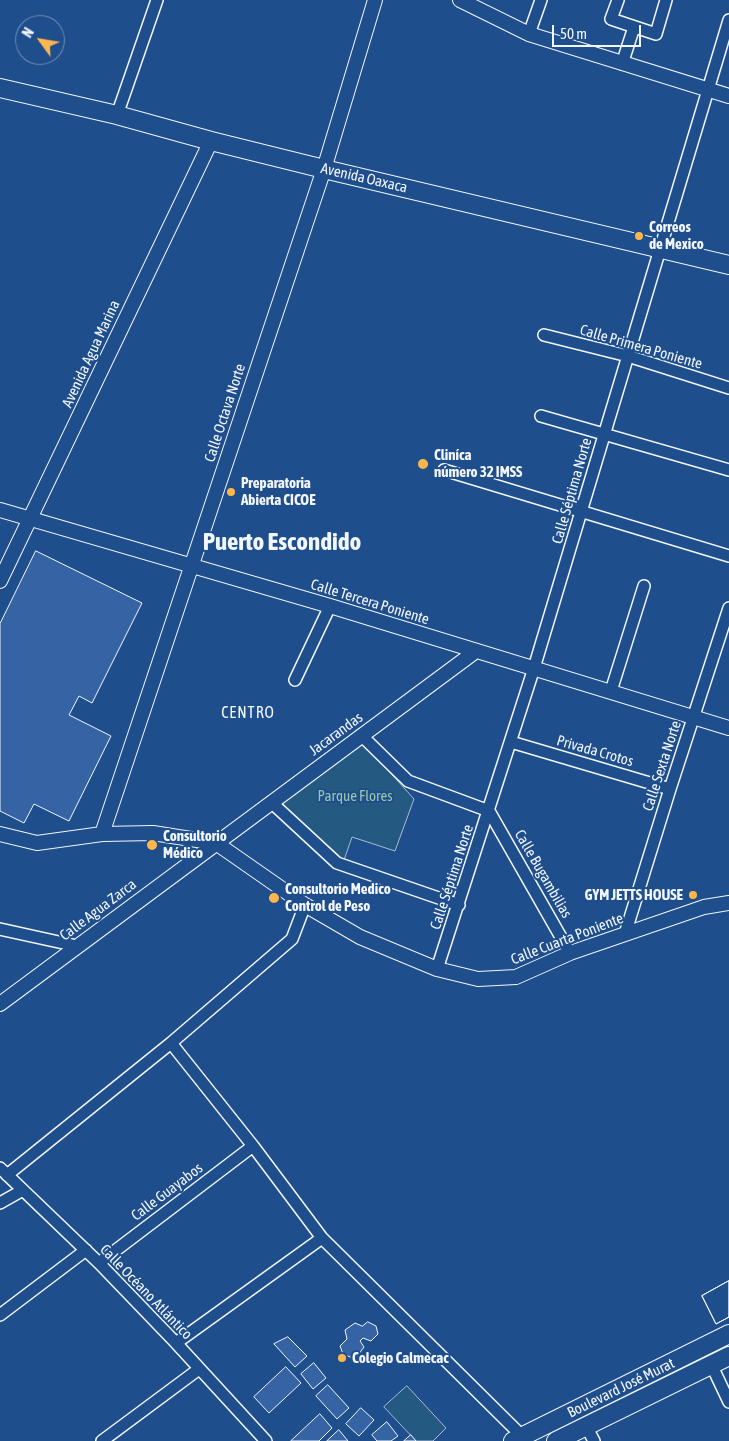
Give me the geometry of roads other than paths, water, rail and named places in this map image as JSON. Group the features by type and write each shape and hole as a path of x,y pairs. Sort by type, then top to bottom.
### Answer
{"main road":[{"name":"Avenida Oaxaca","path":"0,88 117,115 324,169 729,265"},
{"name":"Boulevard José Murat","path":"517,1439 729,1334"},
{"name":"Boulevard José Murat","path":"556,1441 590,1433 711,1364 729,1356"}],"street":[{"path":"117,115 157,0"},
{"name":"Calle Octava Norte","path":"102,834 324,169 375,0"},
{"path":"460,0 529,34 729,96"},
{"path":"529,34 541,0"},
{"path":"618,0 611,20 656,34 666,0"},
{"name":"Calle Séptima Norte","path":"437,969 534,668 729,20"},
{"path":"622,64 634,27"},
{"name":"Avenida Agua Marina","path":"0,581 31,520 211,141"},
{"name":"Calle Primera Poniente","path":"544,335 628,356 729,388"},
{"path":"541,416 729,470"},
{"path":"444,470 729,556"},
{"name":"Calle Tercera Poniente","path":"0,510 330,606 729,728"},
{"path":"611,691 644,586"},
{"path":"295,680 330,606"},
{"name":"Calle Sexta Norte","path":"626,934 670,789 729,608"},
{"name":"Jacarandas","path":"216,843 476,651"},
{"path":"361,735 408,781 489,811"},
{"name":"Privada Crotos","path":"511,742 670,789"},
{"path":"271,802 337,863 459,905"},
{"name":"Calle Bugambilias","path":"489,811 570,953"},
{"name":"Calle Cuarta Poniente","path":"0,834 37,843 102,834 153,833 216,843 305,905 360,937 437,969 478,978 516,977 570,953 704,907 729,903"},
{"name":"Calle Agua Zarca","path":"0,1004 216,843"},
{"path":"4,1172 171,1043 292,939 305,905"},
{"path":"0,929 77,946"},
{"path":"171,1043 253,1146 322,1238 517,1439"},
{"name":"Calle Guayabos","path":"99,1263 253,1146"},
{"name":"Calle Océano Atlántico","path":"4,1172 99,1263 266,1441"},
{"path":"0,1203 23,1190"},
{"path":"176,1343 322,1238"},
{"path":"0,1315 86,1250"},
{"path":"711,1364 729,1402"},
{"path":"102,1441 199,1369"}],"place":[{"name":"Correos de Mexico","path":"639,236"},
{"name":"Cliníca número 32 IMSS","path":"423,464"},
{"name":"Preparatoria Abierta CICOE","path":"231,492"},
{"name":"Consultorio Médico","path":"152,845"},
{"name":"GYM JETTS HOUSE","path":"693,895"},
{"name":"Consultorio Medico Control de Peso","path":"274,898"},
{"name":"Colegio Calmecac","path":"342,1358"}],"district":[{"name":"Puerto Escondido","path":"282,542"},
{"name":"CENTRO","path":"248,713"}],"park label":[{"name":"Parque Flores","path":"355,796"}]}
